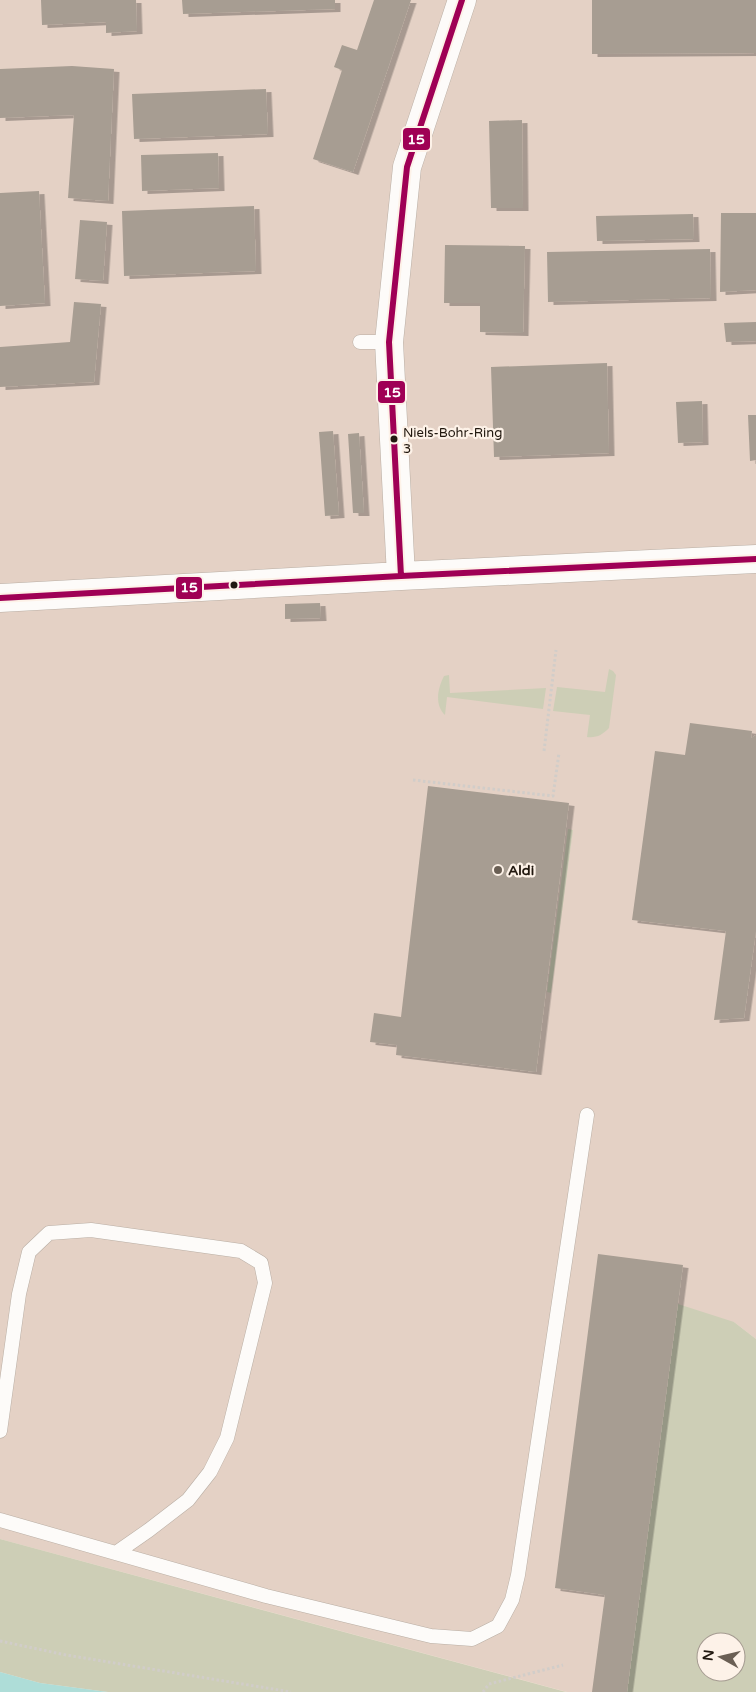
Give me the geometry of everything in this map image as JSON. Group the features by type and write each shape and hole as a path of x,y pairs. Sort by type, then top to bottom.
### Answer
{"street":[{"path":"401,576 389,342 407,167 462,0"},
{"path":"0,598 756,559"}],"lane":[{"path":"360,342 389,342"},
{"path":"0,1520 266,1596 431,1636 472,1639 498,1626 512,1600 518,1575 587,1115"},
{"path":"0,1431 19,1294 29,1252 49,1233 91,1230 166,1240 241,1251 261,1263 265,1283 228,1438 210,1472 188,1500 150,1530 116,1553"}],"path":[{"path":"544,751 556,650"},
{"path":"413,780 553,796 559,753"},
{"path":"0,1641 66,1655 291,1692"},
{"path":"483,1692 489,1684 562,1665"}],"shaded area":[{"path":"0,0 756,0 756,1339 734,1322 639,1599 627,1692 567,1692 0,1539"}],"green space":[{"path":"609,669 616,675 609,728 599,736 587,737 590,715 553,711 557,687 605,692"},
{"path":"449,675 450,693 546,688 543,709 447,697 445,715 439,706 438,696 444,676"},
{"path":"568,829 573,830 551,993 547,992"},
{"path":"678,1304 734,1322 756,1339 756,1692 627,1692"},
{"path":"0,1539 566,1692 108,1692 40,1683 0,1672"}],"water":[{"path":"0,1672 40,1683 108,1692 0,1692"}],"building":[{"path":"41,0 136,0 137,31 106,33 106,22 42,25"},
{"path":"182,0 335,0 335,9 183,14"},
{"path":"374,0 411,0 353,172 313,159 342,70 334,67 342,45 357,50"},
{"path":"592,0 756,0 756,53 592,54"},
{"path":"72,66 114,69 108,201 68,198 74,115 0,118 0,69"},
{"path":"266,89 268,134 134,139 132,94"},
{"path":"522,120 523,208 491,208 489,121"},
{"path":"218,153 219,188 142,191 141,155"},
{"path":"39,191 45,303 0,306 0,193"},
{"path":"254,206 256,271 124,276 122,211"},
{"path":"721,213 756,213 756,290 720,292"},
{"path":"693,214 694,239 597,241 596,216"},
{"path":"80,220 107,222 103,281 75,279"},
{"path":"445,245 525,246 523,333 480,332 480,303 444,303"},
{"path":"710,249 711,298 548,302 547,252"},
{"path":"74,302 101,304 94,382 0,387 0,347 70,342"},
{"path":"756,322 756,341 726,342 724,323"},
{"path":"607,363 609,453 494,457 491,367"},
{"path":"702,401 703,442 678,443 676,402"},
{"path":"748,415 756,415 756,460 750,461"},
{"path":"333,431 339,515 325,516 319,432"},
{"path":"359,433 364,513 353,513 348,434"},
{"path":"320,603 321,618 285,619 285,604"},
{"path":"690,723 752,731 751,738 756,735 756,931 744,1018 714,1020 726,931 632,920 655,751 685,755"},
{"path":"428,786 569,803 536,1072 396,1055 397,1045 370,1042 374,1013 401,1017"},
{"path":"598,1254 683,1265 627,1692 592,1692 605,1595 555,1588"}],"transit line":[{"name":"15","path":"401,576 389,342 407,167 462,0"},
{"name":"15","path":"0,598 756,559"}],"place":[{"name":"Niels-Bohr-Ring 3","path":"394,439"},
{"name":"Aldi","path":"498,870"}]}
